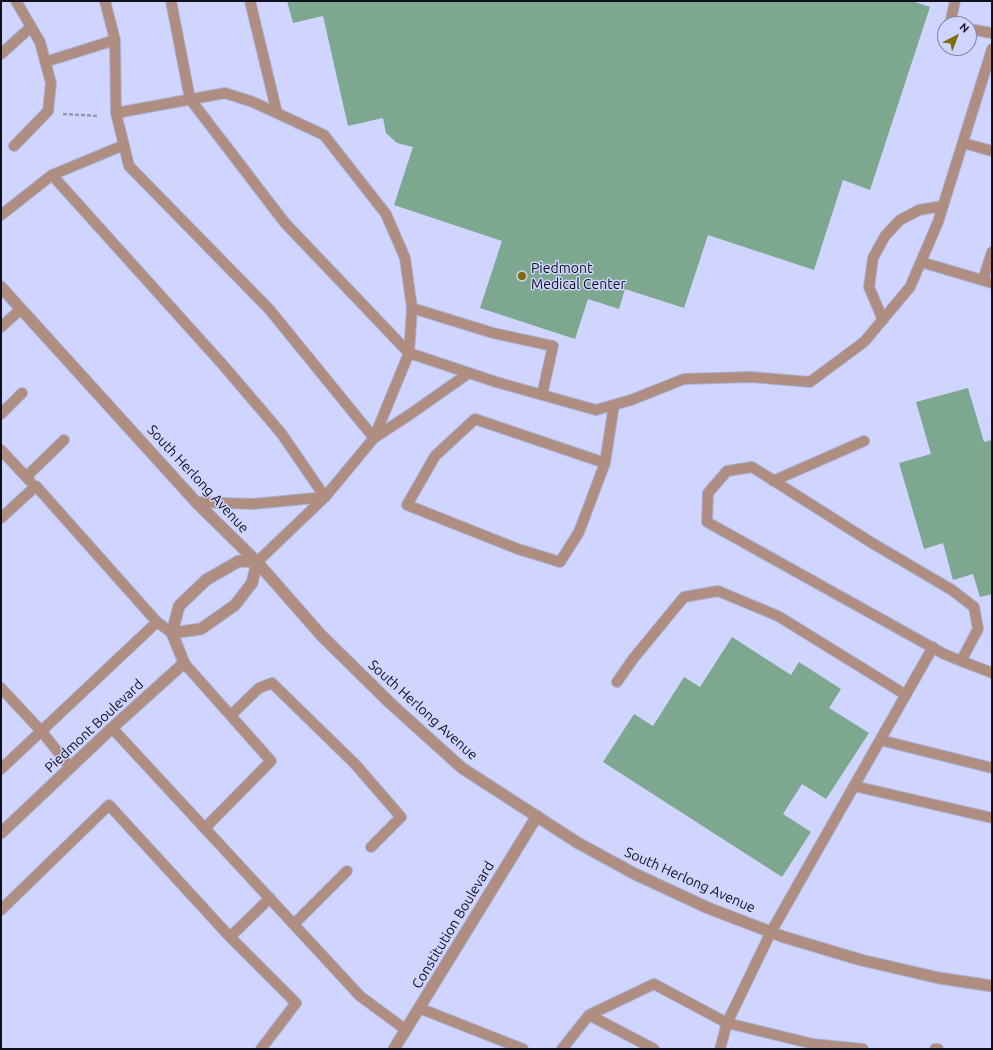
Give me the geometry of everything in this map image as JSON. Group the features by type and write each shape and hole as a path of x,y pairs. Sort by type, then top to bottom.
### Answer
{"street":[{"name":"South Herlong Avenue","path":"1,287 196,502 257,562 321,635 390,704 462,768 578,843 635,874 708,908 771,932 861,960 939,978 992,986"},
{"path":"172,633 201,629 235,605 252,583 257,562 239,561 206,580 179,606 172,633 184,663"},
{"name":"Piedmont Boulevard","path":"1,833 70,767 184,663"},
{"name":"Constitution Boulevard","path":"394,1049 537,816"}],"lane":[{"path":"14,146 48,111 51,83 40,42 16,1"},
{"path":"105,1 115,40 116,112 129,166 269,309 374,438"},
{"path":"171,1 190,99 285,223 409,352 469,373 596,410 631,400 684,379 751,376 810,382 864,342 910,287 921,262 938,222 992,49"},
{"path":"250,1 277,113"},
{"path":"952,16 956,1"},
{"path":"1,54 31,27"},
{"path":"977,30 992,33"},
{"path":"45,62 115,40"},
{"path":"116,112 225,92 253,102 324,135 386,214 405,258 412,308 409,352 374,438"},
{"path":"963,143 992,151"},
{"path":"1,215 52,175 124,145"},
{"path":"52,175 218,359 276,428 325,497"},
{"path":"883,320 869,287 873,258 885,236 900,220 919,210 943,206"},
{"path":"921,262 988,282 992,252"},
{"path":"412,308 493,333 553,346 542,395"},
{"path":"1,327 20,309"},
{"path":"257,562 325,497 374,438 469,373"},
{"path":"1,414 22,393"},
{"path":"605,464 476,419 435,456 407,505 518,549 560,562 579,532 605,464 614,405"},
{"path":"26,477 64,440"},
{"path":"774,481 864,441"},
{"path":"1,450 36,486 158,622 172,633"},
{"path":"961,661 978,629 974,607 952,590 872,543 752,467 727,471 708,493 707,522 933,647 961,661 992,673"},
{"path":"1,518 36,486"},
{"path":"196,502 253,504 325,497"},
{"path":"616,682 684,597 718,591 778,616 906,696"},
{"path":"1,769 158,622"},
{"path":"720,1049 728,1023 771,932 933,647"},
{"path":"184,663 271,761 204,828"},
{"path":"230,715 259,688 272,683 355,764 401,817 371,847"},
{"path":"1,688 42,732 70,767"},
{"path":"112,728 360,996 406,1030"},
{"path":"880,740 992,768"},
{"path":"854,786 992,818"},
{"path":"1,910 110,805 230,937 296,1003 261,1049"},
{"path":"294,924 347,871"},
{"path":"230,937 270,898"},
{"path":"562,1049 589,1015 654,984 728,1023 813,1044 863,1049"},
{"path":"419,1008 523,1049"},
{"path":"589,1015 654,1049"}],"path":[{"path":"48,111 66,115 90,116 98,116 116,112"}],"building":[{"path":"287,1 912,1 930,7 870,190 843,180 814,270 708,235 684,308 625,289 619,309 588,299 575,339 480,308 502,241 394,205 413,147 397,143 386,133 383,118 348,126 323,16 293,23"},
{"path":"968,388 984,442 992,440 992,594 980,597 973,574 953,580 943,543 924,549 899,463 931,454 916,402"},
{"path":"732,637 791,675 799,662 841,689 829,708 869,733 826,799 802,784 783,814 811,832 782,877 603,762 634,714 653,726 684,677 700,687"}],"place":[{"name":"Piedmont Medical Center","path":"522,276"}]}
